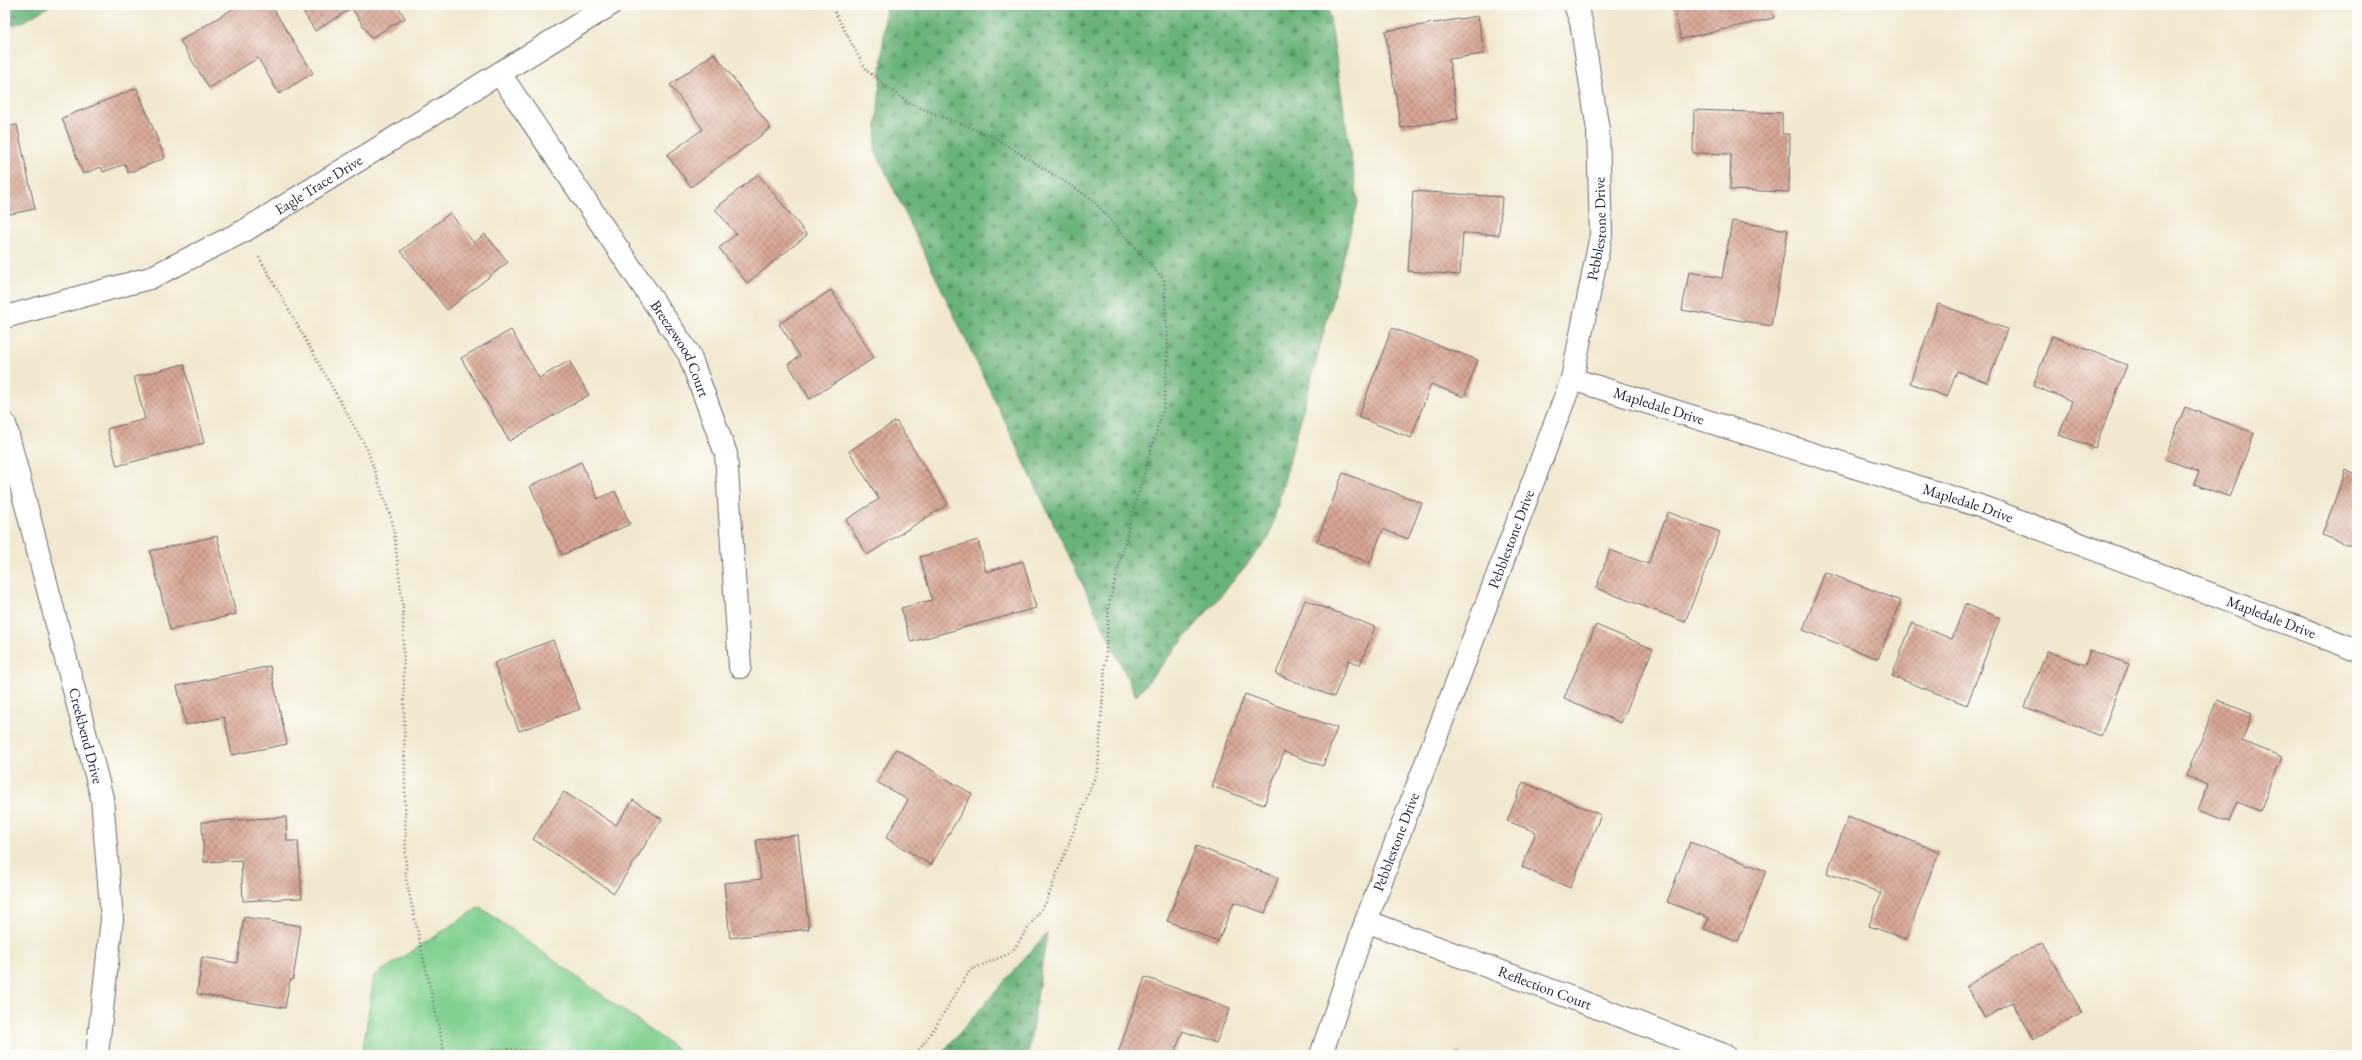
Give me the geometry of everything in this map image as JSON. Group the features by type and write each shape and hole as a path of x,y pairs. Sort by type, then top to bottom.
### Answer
{"street":[{"name":"Eagle Trace Drive","path":"5,317 150,278 244,231 610,5"},
{"name":"Pebblestone Drive","path":"1321,1055 1366,921 1572,379 1601,235 1598,130 1581,22 1575,5"},
{"name":"Breezewood Court","path":"500,74 689,354 726,454 740,667"},
{"name":"Mapledale Drive","path":"1572,379 1986,508 2357,650"},
{"name":"Creekbend Drive","path":"5,424 102,798 112,919 97,1055"},
{"name":"Reflection Court","path":"1366,921 1724,1055"}],"path":[{"path":"831,5 866,70 908,102 992,136 1092,199 1164,280 1168,346 1164,406 1132,514 1109,604 1098,769 1046,902 1011,953 970,970 934,1029 916,1054 912,1055"},
{"path":"244,231 367,449 392,524 403,608 406,879 445,1055"},
{"path":"448,1055 501,1049 559,1052 568,1055"}],"green space":[{"path":"5,5 51,5 23,22 5,27"},
{"path":"886,5 1328,5 1358,203 1269,538 1136,696 875,150"},
{"path":"480,907 681,1052 693,1055 362,1055 374,976"},
{"path":"1047,933 1028,1055 940,1055"}],"building":[{"path":"239,5 271,5 313,73 279,94 258,58 209,88 180,41"},
{"path":"299,5 397,5 405,18 371,38 352,8 315,31"},
{"path":"1673,5 1771,5 1774,18 1681,39"},
{"path":"1478,16 1484,54 1449,59 1458,119 1401,128 1385,31"},
{"path":"714,53 771,128 691,187 667,155 703,129 670,85"},
{"path":"137,88 165,158 128,173 125,164 103,172 101,167 83,174 62,118"},
{"path":"1694,110 1782,113 1782,134 1790,134 1789,192 1730,190 1731,154 1693,153"},
{"path":"17,125 35,209 5,215 5,127"},
{"path":"758,174 807,235 747,283 719,248 736,234 715,209"},
{"path":"1413,191 1502,197 1499,235 1463,233 1460,275 1408,271"},
{"path":"450,213 474,243 485,234 508,262 447,310 401,251"},
{"path":"1732,221 1788,230 1771,326 1682,310 1689,272 1722,278"},
{"path":"831,290 874,358 810,399 788,364 800,356 779,324"},
{"path":"1938,304 2007,329 1988,383 1957,371 1947,397 1910,383"},
{"path":"1392,328 1478,360 1464,397 1431,384 1411,438 1358,417"},
{"path":"511,330 539,378 569,361 589,395 509,441 461,358"},
{"path":"2052,336 2127,365 2095,448 2059,435 2072,401 2033,386"},
{"path":"184,364 204,443 117,466 107,429 145,419 134,377"},
{"path":"2185,407 2254,433 2230,497 2194,484 2199,472 2165,459"},
{"path":"896,421 948,504 867,555 846,520 879,499 849,451"},
{"path":"581,462 598,499 615,491 630,524 562,555 530,486"},
{"path":"2346,470 2357,474 2357,548 2322,535"},
{"path":"1343,473 1422,503 1408,539 1383,529 1370,563 1317,542"},
{"path":"1668,512 1720,532 1685,622 1596,588 1610,550 1648,564"},
{"path":"217,536 236,614 170,630 150,551"},
{"path":"978,540 986,572 1023,561 1036,608 911,642 901,608 932,600 920,557"},
{"path":"1825,572 1901,601 1878,659 1803,630"},
{"path":"1305,600 1375,627 1360,665 1349,660 1334,697 1276,674"},
{"path":"1965,604 2000,618 1967,705 1892,676 1912,623 1952,639"},
{"path":"1596,625 1653,649 1621,723 1564,698"},
{"path":"553,640 580,709 519,731 494,663"},
{"path":"2090,650 2129,664 2101,736 2025,707 2047,651 2085,665"},
{"path":"270,666 287,744 232,755 224,717 186,725 177,686"},
{"path":"1245,694 1337,728 1323,766 1284,752 1264,805 1211,786"},
{"path":"2217,700 2252,714 2242,741 2282,757 2260,811 2237,802 2229,822 2198,810 2208,785 2187,776"},
{"path":"896,749 972,794 931,865 886,838 908,800 877,782"},
{"path":"1523,782 1601,815 1570,888 1522,867 1536,832 1507,821"},
{"path":"564,792 616,825 633,800 662,819 614,893 533,839"},
{"path":"5,811 8,839 5,840"},
{"path":"286,817 287,841 298,841 302,898 243,901 241,860 204,862 202,822"},
{"path":"1848,817 1939,851 1906,939 1869,926 1881,893 1827,873"},
{"path":"798,835 809,929 730,938 724,883 761,879 756,840"},
{"path":"1690,842 1766,871 1738,942 1704,929 1709,918 1667,902"},
{"path":"1196,846 1278,878 1265,913 1234,902 1218,942 1167,921"},
{"path":"244,917 301,926 293,980 290,980 285,1008 197,994 202,957 237,963"},
{"path":"2042,942 2082,1012 2034,1039 2012,1002 1985,1018 1966,986"},
{"path":"1145,977 1230,1008 1216,1043 1183,1031 1174,1055 1123,1055 1118,1053"},
{"path":"2357,996 2357,1010 2352,1008"},
{"path":"1457,1052 1465,1055 1456,1055"}]}
